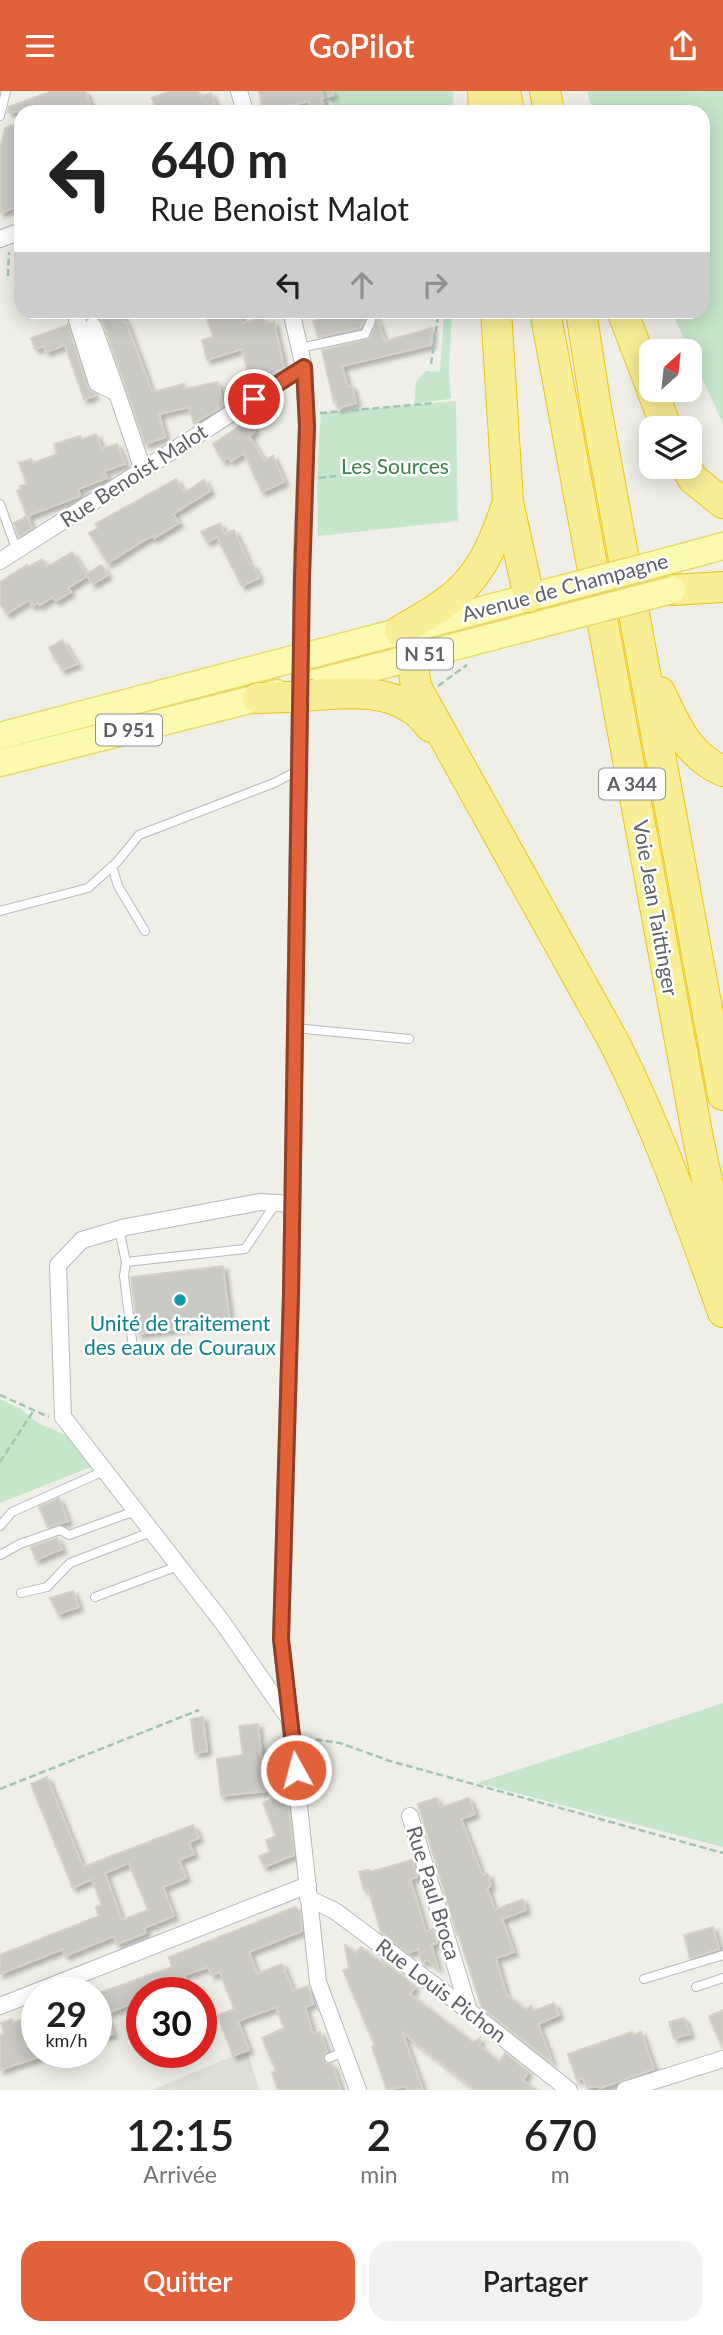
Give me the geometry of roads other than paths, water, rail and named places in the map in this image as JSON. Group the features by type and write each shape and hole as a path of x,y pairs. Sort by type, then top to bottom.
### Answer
{"highway":[{"path":"497,319 508,502 532,611"},
{"name":"Voie Jean Taittinger","path":"546,319 698,1138 723,1257"},
{"name":"Voie Jean Taittinger","path":"582,319 596,408 723,1095"},
{"path":"625,319 639,355"},
{"path":"693,479 723,503"},
{"path":"413,628 455,596 468,581 493,547 508,502"},
{"path":"672,590 723,587"},
{"path":"640,646 685,743 698,756 723,771"},
{"path":"416,657 416,688 641,1095 723,1312"},
{"path":"258,698 301,691 365,693 391,699 413,708 448,745"}],"main road":[{"name":"Avenue de Champagne","path":"301,691 416,657 532,611 561,589 723,547"},
{"name":"Avenue de Champagne","path":"0,736 413,628 532,611 568,617 723,577"},
{"path":"413,628 416,657"},
{"name":"D 951","path":"0,763 258,698"},
{"path":"0,726 67,710 113,707"}],"street":[{"path":"293,319 304,367 306,415 295,1028 284,1204 281,1639 318,1982 337,2055 358,2090"},
{"path":"77,320 97,383 117,393"},
{"path":"93,326 143,470"},
{"name":"Rue Benoist Malot","path":"0,561 304,367"},
{"path":"284,1204 260,1202 119,1229 82,1240 58,1265 63,1417 223,1623 290,1727"},
{"name":"Rue Paul Broca","path":"410,1816 469,2011"},
{"path":"0,2006 308,1892"},
{"name":"Rue Louis Pichon","path":"308,1892 469,2011 569,2090"},
{"path":"625,2090 723,2059"}],"lane":[{"path":"0,116 6,91"},
{"path":"300,348 365,334 371,321"},
{"path":"0,504 17,551"},
{"path":"0,911 88,888 113,866 139,835 274,783 299,770"},
{"path":"113,866 118,886 145,931"},
{"path":"295,1028 409,1039"},
{"path":"126,1262 245,1249 284,1204"},
{"path":"119,1229 126,1262 124,1276 132,1340"},
{"path":"0,1526 12,1512 104,1471"},
{"path":"0,1555 20,1543 60,1530 69,1535 135,1511"},
{"path":"21,1593 47,1587 70,1563 151,1532"},
{"path":"95,1597 178,1566"},
{"path":"644,1979 723,1955"},
{"path":"696,1987 723,1978"}],"place":[{"name":"Unité de traitement des eaux de Couraux","path":"180,1300"}],"park label":[{"name":"Les Sources","path":"395,467"}]}
